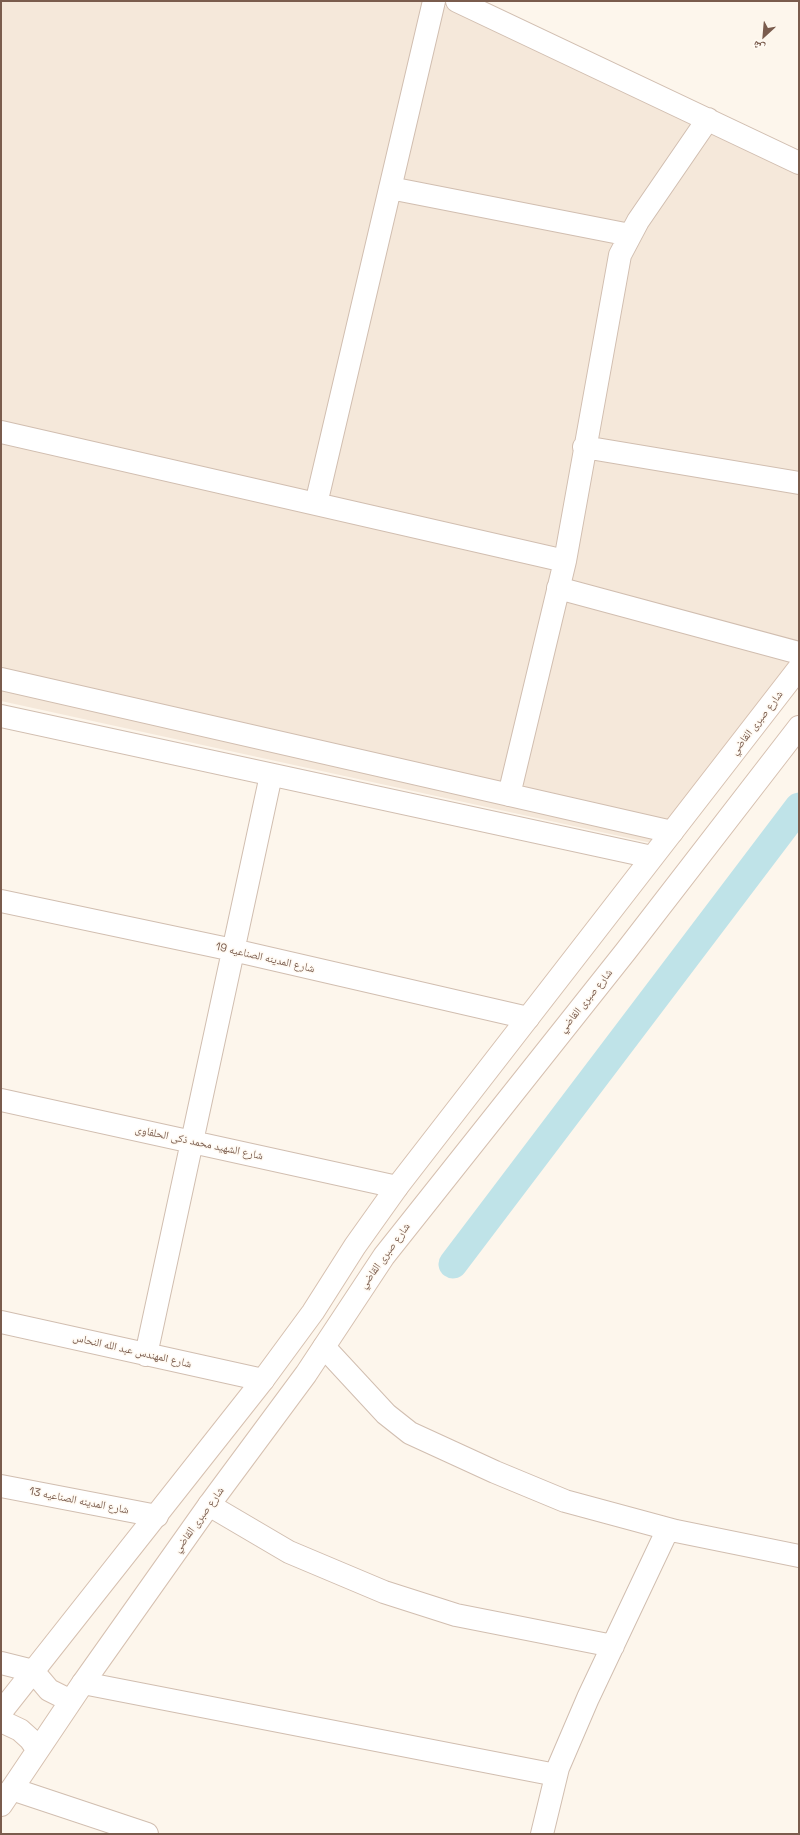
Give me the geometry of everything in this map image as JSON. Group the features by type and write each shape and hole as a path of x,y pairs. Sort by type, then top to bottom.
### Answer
{"street":[{"path":"316,504 434,1"},
{"path":"457,1 799,163"},
{"path":"509,795 564,561 620,255 638,221 708,119"},
{"path":"390,188 630,235"},
{"path":"1,432 564,561"},
{"path":"584,448 799,483"},
{"path":"558,588 799,653"},
{"name":"شارع صبرى القاضي","path":"1,1712 263,1380 313,1312 355,1246 397,1187 799,668"},
{"path":"1,679 672,832"},
{"path":"1,716 652,857"},
{"name":"شارع صبرى القاضي","path":"7,1797 37,1749 70,1701 209,1505 324,1347 359,1292 410,1222 626,951 799,727"},
{"path":"146,1355 271,774"},
{"name":"شارع المدينه الصناعيه 19","path":"1,900 233,950 528,1018"},
{"name":"شارع الشهيد محمد ذكى الحلفاوى","path":"1,1100 397,1187"},
{"name":"شارع المهندس عبد الله النحاس","path":"1,1322 263,1380"},
{"path":"324,1347 386,1414 410,1433 495,1472 565,1501 668,1529 799,1556"},
{"name":"شارع المدينه الصناعيه 13","path":"1,1486 157,1516"},
{"path":"209,1505 290,1552 384,1592 456,1615 613,1646"},
{"path":"542,1834 556,1775 588,1698 668,1529"},
{"path":"1,1663 33,1671 49,1690 70,1701"},
{"path":"83,1683 556,1775"},
{"path":"1,1721 20,1730 30,1739 37,1749"},
{"path":"7,1797 147,1834"}],"shaded area":[{"path":"1,1 434,1 799,174 799,687 665,846 1,701"}],"waterway":[{"path":"453,1264 799,807"}]}
